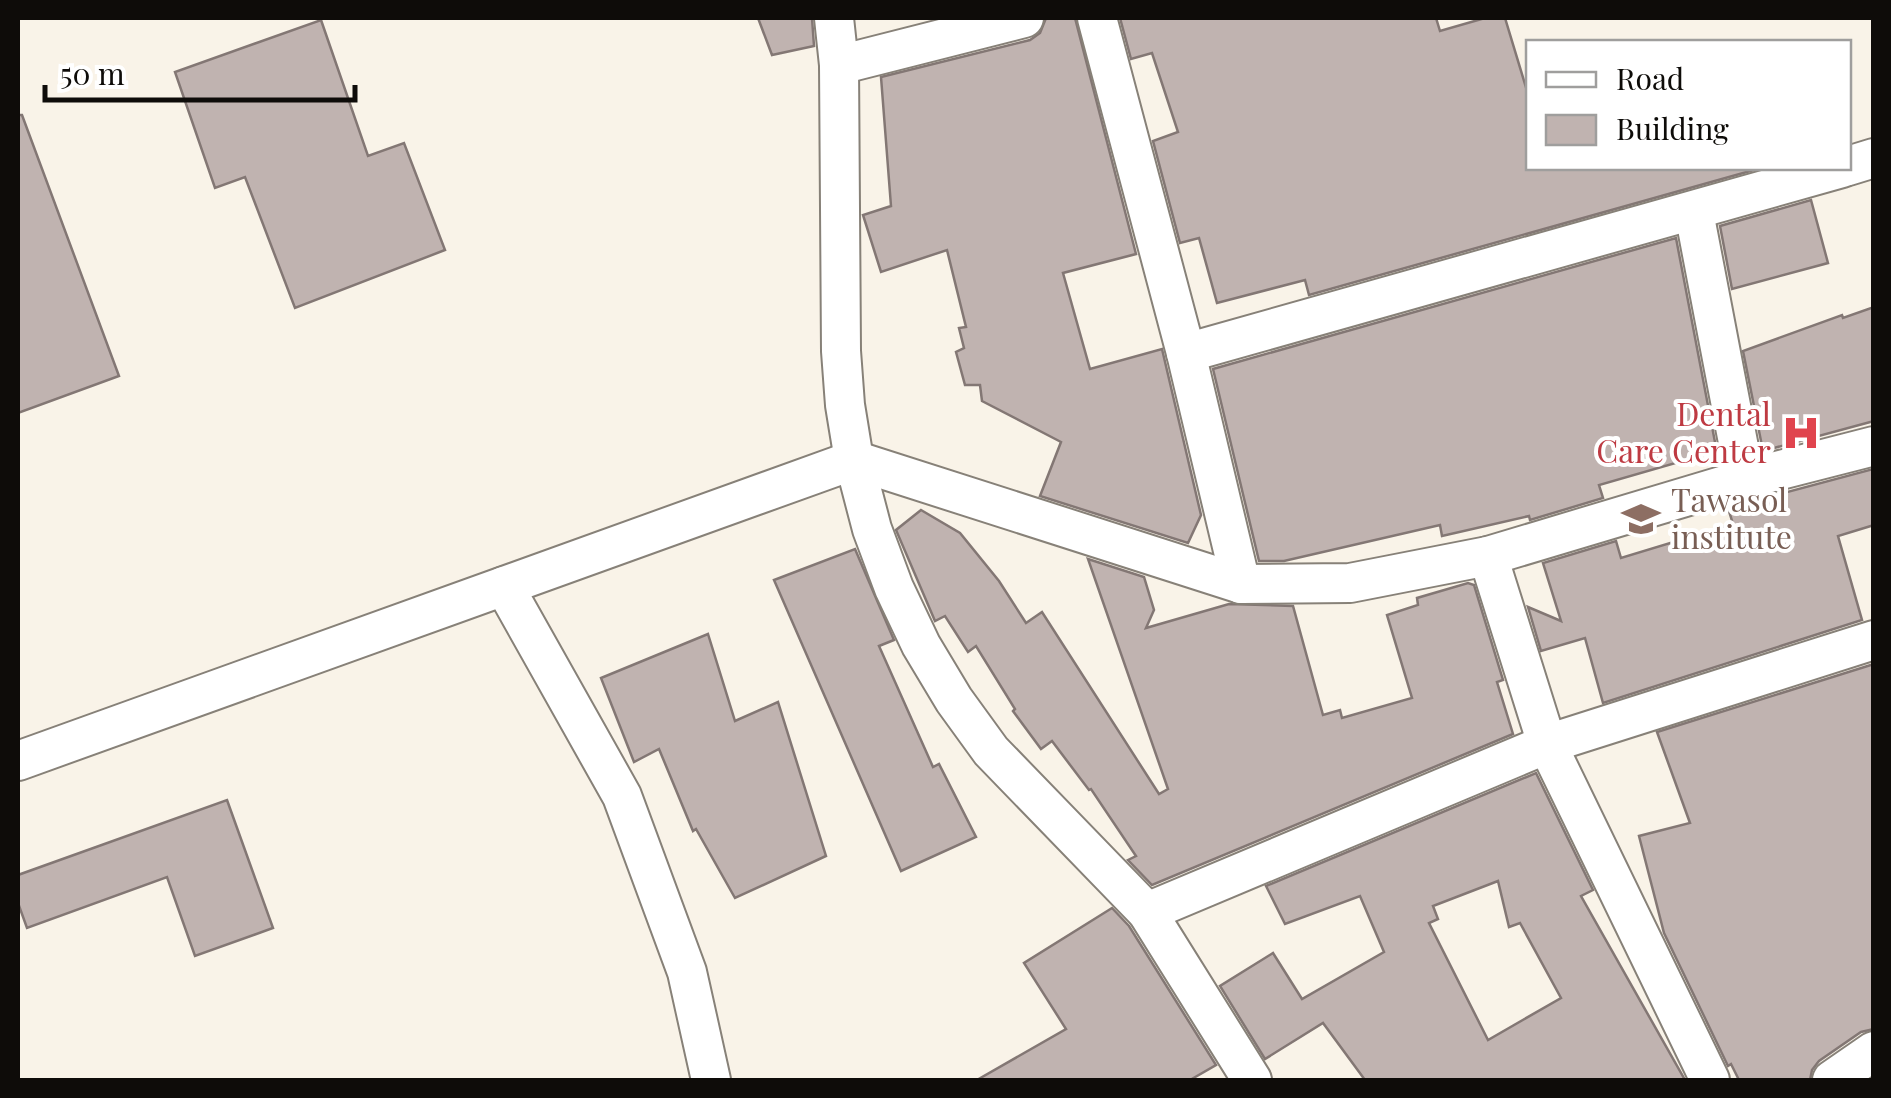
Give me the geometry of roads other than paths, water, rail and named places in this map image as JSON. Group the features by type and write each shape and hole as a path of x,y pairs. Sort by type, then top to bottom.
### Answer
{"street":[{"path":"834,18 840,65 841,352 854,460 872,528 894,588 921,645 991,751 1148,912 1252,1080"},
{"path":"840,65 1024,18"},
{"path":"1097,18 1186,353 1241,584"},
{"path":"1186,353 1835,170"},
{"path":"1694,212 1744,479"},
{"path":"18,761 854,460 1241,584 1350,583 1488,556 1744,479 1874,446"},
{"path":"1488,556 1547,744 1710,1080"},
{"path":"504,586 622,796 686,972 710,1080"},
{"path":"1148,912 1547,744 1874,640"},
{"path":"1832,1080 1874,1051"}],"place":[{"name":"Dental Care Center","path":"1801,433"},
{"name":"Tawasol institute","path":"1641,519"}]}
